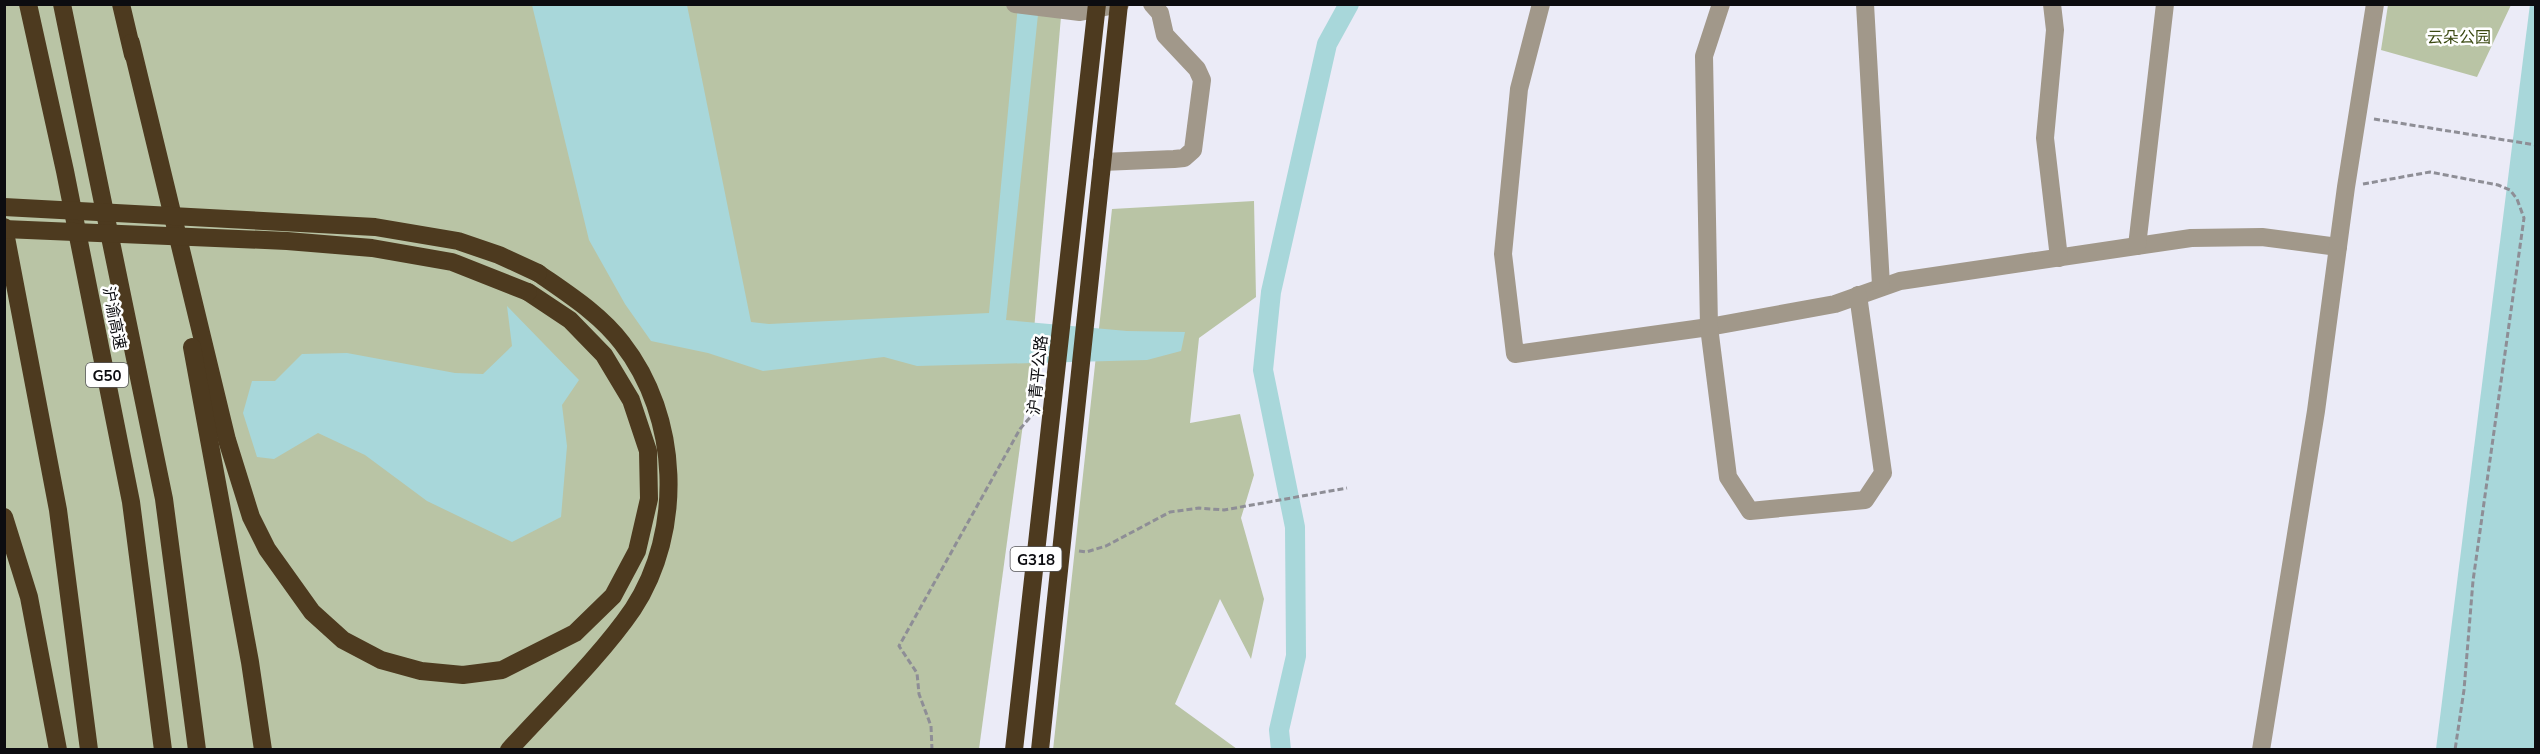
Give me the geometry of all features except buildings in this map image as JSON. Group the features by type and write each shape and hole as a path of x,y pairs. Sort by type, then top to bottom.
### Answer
{"highway":[{"name":"沪渝高速","path":"28,4 65,171 131,502 163,750"},
{"name":"沪渝高速","path":"62,4 164,499 197,750"},
{"path":"88,750 58,510 4,228 287,241 372,248 452,262 528,292 570,320 604,355 631,400 648,451 649,498 637,552 612,596 575,633 502,670 463,675 421,671 381,660 343,640 312,612 267,549 251,516 221,417 131,43 121,4"},
{"name":"G318","path":"1040,750 1120,5"},
{"name":"沪青平公路","path":"1014,750 1097,7"},
{"path":"131,43 217,482 250,662 263,750"},
{"path":"4,207 375,227 458,241 499,255 538,273 583,304 622,343 650,392 668,448 669,501 657,559 633,609 509,750"},
{"path":"4,517 29,597 58,750"}],"street":[{"path":"1016,4 1080,12 1097,7 1120,5"},
{"path":"1102,162 1184,158 1193,150 1202,80 1197,69 1166,35 1160,13 1152,4"},
{"path":"1541,4 1519,89 1503,254 1515,354 1709,327 1834,304 1881,285 2191,238 2227,236 2295,240 2338,247"},
{"path":"1721,4 1704,56 1709,327 1728,477 1750,511 1865,500 1883,473 1858,295"},
{"path":"1864,4 1881,285"},
{"path":"2052,4 2055,30 2045,138 2059,258"},
{"path":"2137,246 2165,4"},
{"path":"2261,750 2316,411 2346,187 2375,4"}],"path":[{"path":"2358,116 2535,145"},
{"path":"2346,187 2420,173 2443,173 2498,184 2510,190 2522,208 2524,218 2473,581 2464,690 2455,750"},
{"path":"932,750 931,726 919,694 917,673 899,646 1020,429 1030,416 1054,399"},
{"path":"1061,547 1086,552 1106,546 1170,512 1199,508 1224,510 1347,488"}],"green space":[{"name":"云朵公园","path":"2388,4 2511,5 2477,77 2381,50"},
{"path":"4,5 1062,5 1031,365 979,749 5,749"},
{"path":"1254,201 1256,297 1199,338 1190,423 1240,414 1254,475 1241,518 1264,599 1251,659 1220,599 1175,704 1237,749 1053,750 1112,209"}],"shaded area":[{"path":"2530,4 2536,5 2535,749 2436,749"},
{"path":"532,5 687,5 751,322 769,324 989,313 1018,5 1039,5 1006,320 1127,331 1185,332 1181,351 1147,360 917,366 884,357 763,371 708,353 651,341 625,304 589,240"},
{"path":"507,306 579,380 562,405 567,446 561,517 512,542 427,501 365,455 318,433 274,459 257,457 243,413 252,381 275,381 302,354 347,353 455,373 483,374 512,346"}],"waterway":[{"path":"1281,750 1279,730 1296,656 1295,527 1263,370 1271,292 1327,44 1349,4"}]}
